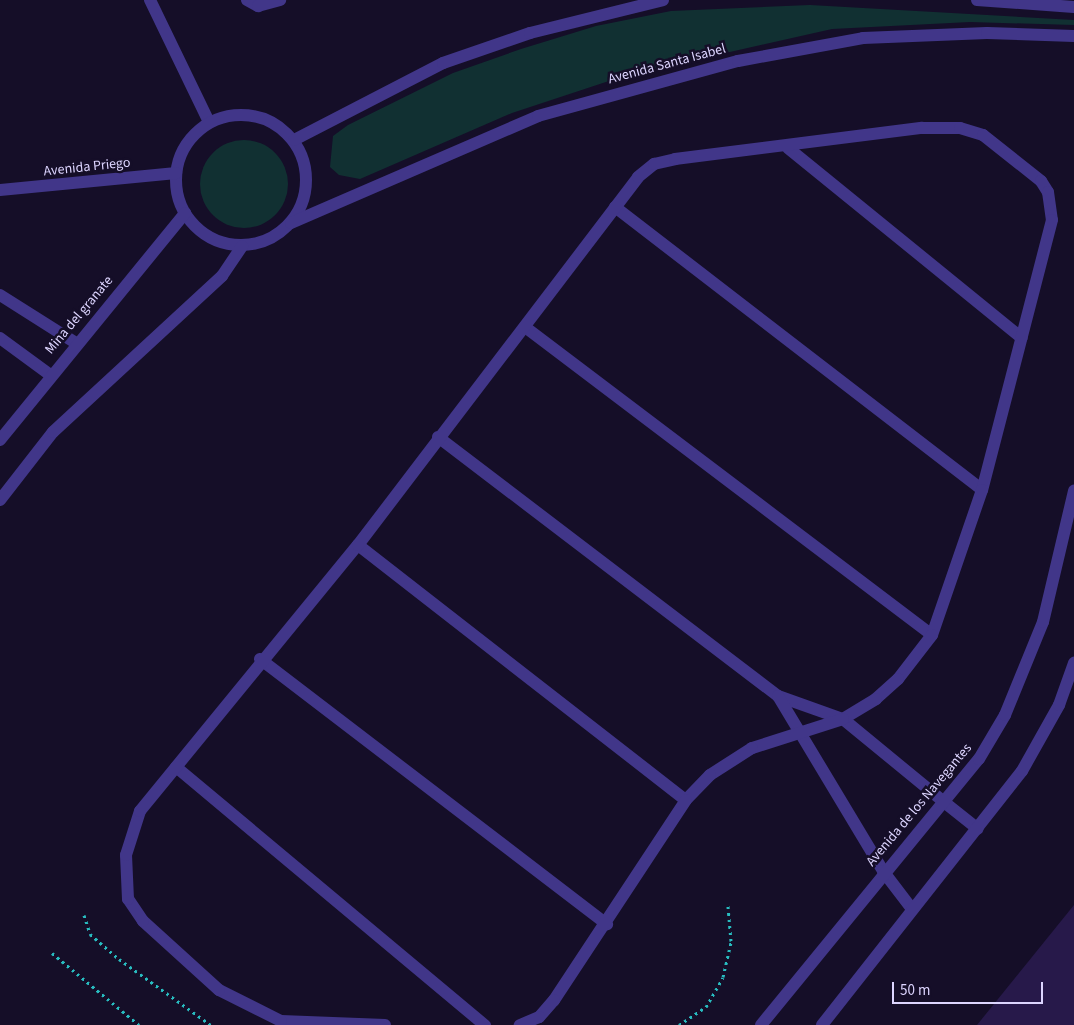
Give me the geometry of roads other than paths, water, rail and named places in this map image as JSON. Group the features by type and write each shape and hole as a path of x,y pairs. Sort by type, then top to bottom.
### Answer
{"street":[{"path":"150,0 210,122"},
{"path":"247,0 258,6 280,0"},
{"path":"294,140 444,63 557,25 663,0"},
{"path":"977,0 1074,7"},
{"name":"Avenida Santa Isabel","path":"291,223 538,116 738,61 863,38 987,33 1074,36"},
{"path":"239,114 255,115 270,120 294,140 302,153 307,184 291,223 269,240 242,246 203,234 185,213 176,173 187,144 210,122 239,114"},
{"path":"385,1025 281,1021 263,1015 219,990 135,913 128,899 129,836 140,811 260,659 358,545 438,437 526,327 615,207 654,164 788,148 922,128 960,128 983,136 1041,180 1048,192 1052,220 982,490 932,635 898,680 844,719 800,732 728,761 686,800 607,924 554,1000 539,1017 520,1025"},
{"path":"788,148 1022,338"},
{"name":"Avenida Priego","path":"0,190 176,173"},
{"path":"615,207 982,490"},
{"name":"Mina del granate","path":"0,440 49,374 185,213"},
{"path":"0,500 53,432 222,276 242,246"},
{"path":"1,297 76,343"},
{"path":"526,327 932,635"},
{"path":"0,338 49,374"},
{"path":"438,437 778,696 844,719 978,829"},
{"name":"Avenida de los Navegantes","path":"761,1025 883,871 979,759 1028,668 1074,491"},
{"path":"358,545 686,800"},
{"path":"260,659 607,924"},
{"path":"822,1025 1022,771 1059,705 1074,663"},
{"path":"778,696 883,871 912,909"},
{"path":"176,767 485,1025"}]}
